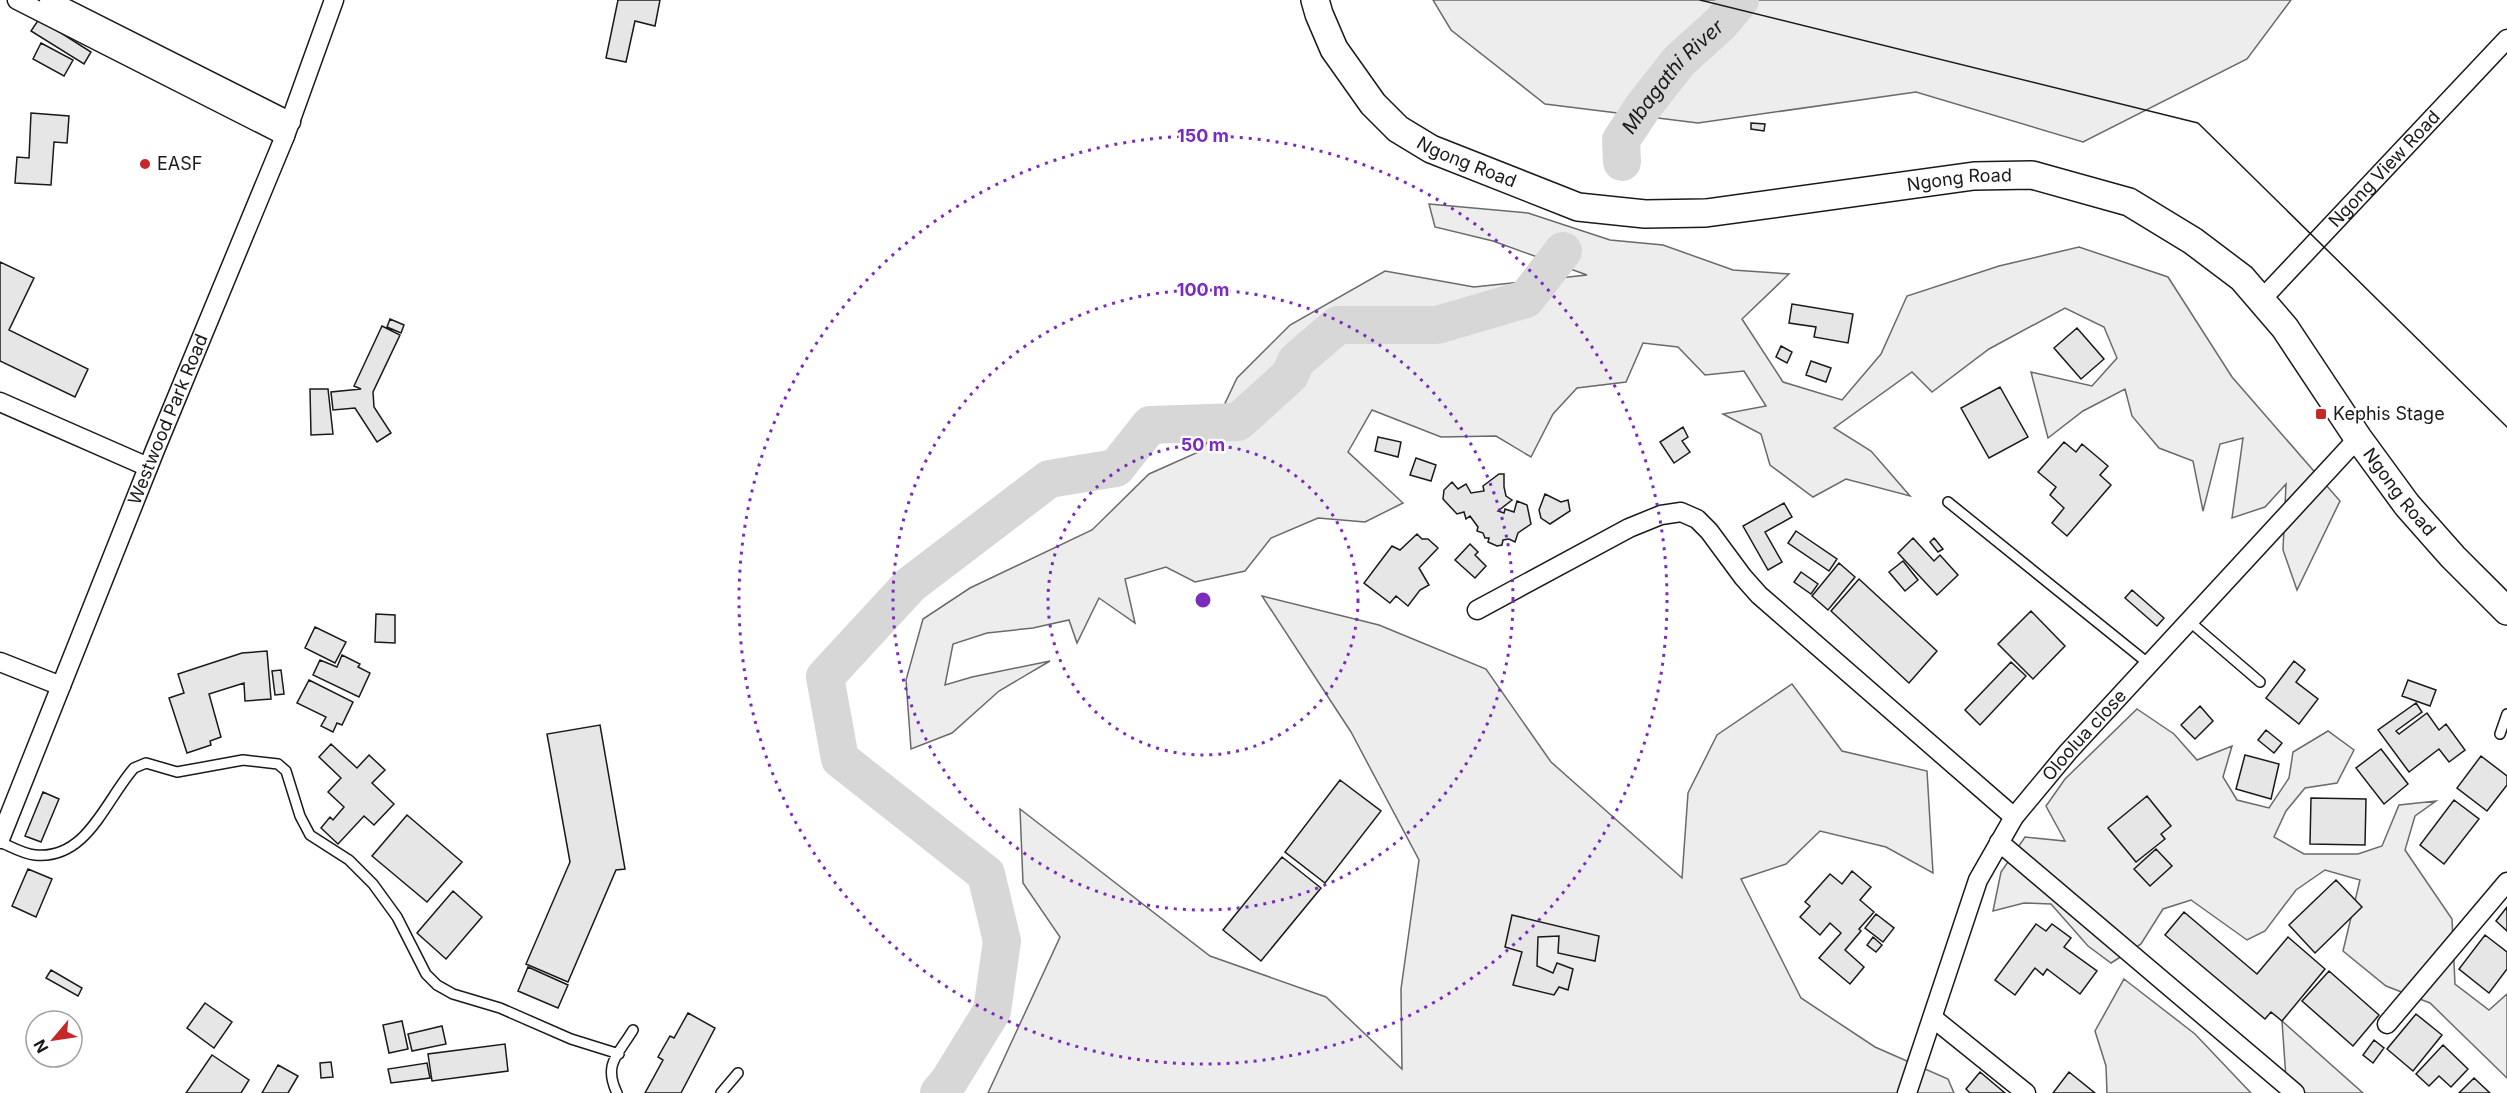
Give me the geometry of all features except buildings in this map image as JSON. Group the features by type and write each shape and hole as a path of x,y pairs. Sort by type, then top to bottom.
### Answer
{"main road":[{"name":"Ngong Road","path":"1315,0 1318,14 1335,49 1373,105 1398,129 1431,149 1578,207 1646,214 1706,213 1974,176 2032,175 2129,202 2193,241 2242,278 2291,337 2358,438 2407,505 2452,557 2507,611"}],"street":[{"path":"17,0 288,129"},
{"path":"49,0 288,129"},
{"name":"Westwood Park Road","path":"0,840 148,467 288,129 334,0"},
{"name":"Ngong View Road","path":"2261,300 2507,39"},
{"path":"0,402 148,467"},
{"name":"Oloolua close","path":"1907,1093 1915,1063 1933,1018 1978,880 2014,817 2068,752 2358,438"},
{"path":"1477,610 1629,528 1661,515 1681,512 1697,519 1709,531 1759,595 2014,817"},
{"path":"0,662 61,686"},
{"path":"2000,842 2295,1093"},
{"path":"2387,1024 2507,882"},
{"path":"1933,1018 2026,1093"}],"lane":[{"path":"1948,502 2149,664"},
{"path":"2189,621 2260,682"},
{"path":"2500,734 2507,714"},
{"path":"0,840 33,855 52,854 70,849 85,836 134,768 146,763 177,772 243,760 278,764 286,771 300,816 309,835 349,860 373,884 397,917 426,974 437,985 453,994 500,1008 571,1039 619,1054"},
{"path":"617,1093 610,1078 611,1067 633,1030"},
{"path":"721,1093 738,1073"}],"shaded area":[{"path":"1433,0 2291,0 2247,59 2083,142 1916,92 1698,123 1545,104 1451,30"},
{"path":"1429,204 1528,213 1610,240 1663,245 1733,270 1789,274 1742,319 1783,382 1842,400 1881,354 1907,296 1999,266 2079,247 2168,277 2232,377 2340,501 2297,590 2283,550 2286,484 2265,507 2232,518 2243,438 2220,444 2203,511 2193,461 2159,448 2132,416 2125,389 2083,411 2048,438 2031,372 2092,386 2117,358 2104,327 2065,308 1989,349 1932,392 1912,372 1834,428 1871,451 1910,496 1846,479 1813,497 1770,465 1761,434 1723,414 1766,406 1744,371 1705,375 1678,347 1643,343 1626,382 1577,388 1553,414 1531,457 1496,436 1441,437 1372,410 1348,452 1403,503 1365,522 1318,518 1271,538 1245,571 1195,582 1166,567 1125,579 1135,623 1099,598 1077,643 1069,620 1033,628 987,633 953,644 945,685 1050,661 999,691 952,733 911,749 906,680 923,619 970,588 1092,530 1149,474 1203,450 1237,378 1290,325 1385,271 1474,287 1587,275 1493,241 1435,227"},
{"path":"1262,596 1379,625 1486,669 1551,762 1682,878 1688,793 1717,735 1792,684 1842,751 1927,771 1933,873 1886,847 1820,831 1786,864 1741,879 1801,998 1875,1047 1948,1079 1954,1093 988,1093 1060,937 1023,883 1020,809 1210,956 1326,997 1402,1069 1401,989 1419,860 1351,732"},
{"path":"2137,709 2174,734 2197,760 2232,746 2223,777 2237,800 2269,808 2289,778 2293,752 2328,731 2354,750 2337,783 2305,788 2286,811 2274,837 2304,854 2358,854 2382,846 2399,805 2436,801 2415,816 2405,850 2452,919 2455,984 2489,1010 2507,994 2507,1078 2430,1003 2386,986 2343,951 2360,880 2325,870 2296,890 2265,931 2247,940 2191,900 2163,909 2141,944 2111,963 2088,946 2051,904 2024,903 1993,911 2001,872 2025,837 2065,841 2046,806 2065,779"},
{"path":"2124,979 2195,1034 2251,1093 2107,1093 2106,1066 2095,1031"},
{"path":"2282,1021 2363,1093 2287,1093"}],"waterway":[{"name":"Mbagathi River","path":"1622,162 1621,140 1643,107 1679,61 1721,23 1740,0"},
{"path":"939,1093 949,1081 992,1011 1002,941 986,874 840,759 825,677 910,585 1049,479 1116,468 1150,425 1238,422 1290,375 1296,361 1338,325 1437,325 1526,299 1563,251"}],"tram line":[{"path":"1700,0 2198,123 2507,427"}],"place":[{"name":"EASF","path":"145,164"},
{"name":"Kephis Stage","path":"2321,414"}]}
